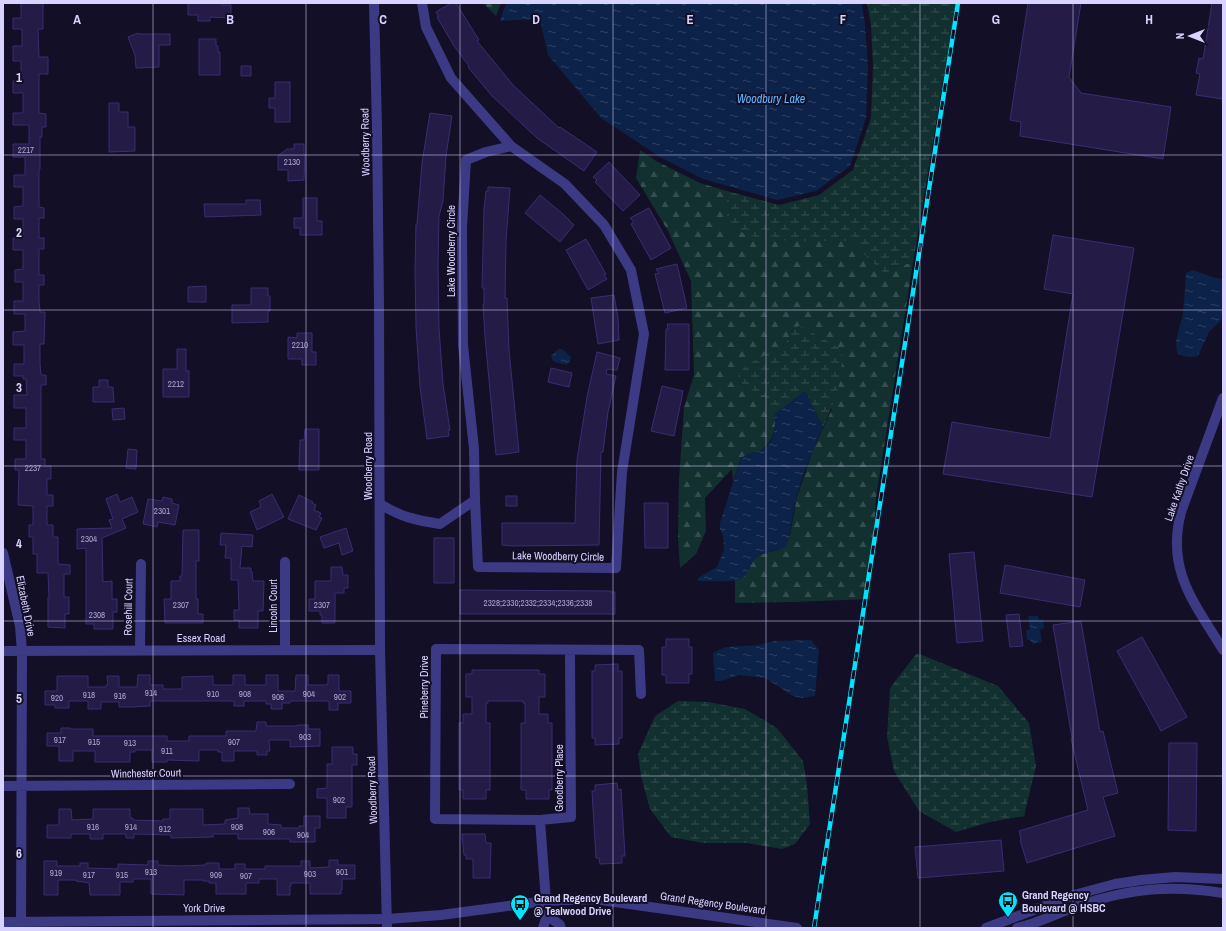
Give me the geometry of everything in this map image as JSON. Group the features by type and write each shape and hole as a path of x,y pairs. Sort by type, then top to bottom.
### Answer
{"street":[{"name":"Woodberry Road","path":"374,3 377,159 380,650 387,923"},
{"name":"Lake Woodberry Circle","path":"422,3 426,27 451,78 511,146 565,184 604,225 631,270 644,334 622,472 616,568 478,567 474,449 463,345 462,227 466,160 486,152 511,146"},
{"name":"Lake Kathy Drive","path":"1223,398 1182,512 1176,543 1178,561 1186,589 1223,650"},
{"path":"380,504 396,513 419,521 440,524 475,500"},
{"name":"Elizabeth Drive","path":"3,553 20,626 22,651 21,925"},
{"name":"Lincoln Court","path":"285,562 285,650"},
{"name":"Rosehill Court","path":"140,650 141,564"},
{"name":"Pineberry Drive","path":"540,820 435,819 436,649 639,650 642,694"},
{"name":"Essex Road","path":"3,651 380,650"},
{"name":"Goodberry Place","path":"547,915 540,820 571,817 570,650"},
{"name":"Winchester Court","path":"3,786 290,784"},
{"path":"986,928 1074,895 1115,884 1176,877 1223,879"},
{"path":"1017,928 1081,904 1131,891 1176,888 1223,893"},
{"name":"Grand Regency Boulevard","path":"387,923 546,901 594,899 797,928"},
{"path":"542,928 547,915 560,925 560,928"},
{"name":"York Drive","path":"3,922 21,925 387,923"}],"green space":[{"path":"483,3 501,3 496,16"},
{"path":"867,3 956,3 913,263 889,267 889,278 850,241 794,241 761,239 727,227 727,191 779,205 819,195 853,170 871,118 873,67 871,25"},
{"path":"640,150 656,161 700,183 727,191 727,227 794,241 850,241 889,278 889,267 913,263 876,498 870,599 735,603 735,580 747,572 756,558 765,553 778,550 790,535 797,497 813,450 832,409 794,327 783,346 771,353 739,381 742,384 765,395 772,403 776,417 774,431 771,438 763,449 741,458 733,481 732,469 705,498 706,531 696,554 680,568 678,536 679,480 684,407 694,375 691,281 668,231 636,178"},
{"path":"800,326 842,349 838,389 823,427 805,391 774,415 772,406 765,396 750,389 739,381 741,370 754,361 783,346 794,327"},
{"path":"917,653 998,686 1029,723 1036,766 1024,816 990,822 956,832 919,811 894,771 887,737 890,688"},
{"path":"678,701 708,702 745,709 777,728 803,761 807,785 810,824 795,844 782,849 746,843 703,843 671,837 650,809 641,776 638,754 655,716"}],"water":[{"name":"Woodbury Lake","path":"506,3 862,3 868,67 866,118 850,166 816,191 777,200 703,179 660,157 601,118 548,55 540,19 500,21"},
{"path":"1193,270 1215,278 1223,279 1223,318 1209,332 1198,356 1190,357 1177,353 1176,341 1183,314 1186,273"},
{"path":"558,349 562,349 571,357 570,362 566,365 556,362 551,358 551,356"},
{"path":"805,391 823,427 808,461 799,487 790,535 786,547 767,552 756,558 746,574 738,580 698,581 698,578 717,567 724,550 723,535 720,530 720,523 741,458 749,453 760,451 766,447 774,430 774,415"},
{"path":"1028,616 1038,616 1039,620 1043,620 1044,628 1040,630 1042,642 1033,644 1030,640 1027,640 1026,631 1030,629"},
{"path":"811,640 819,650 815,696 802,698 793,696 765,678 739,675 721,681 715,681 713,653 726,647 759,645 774,641"}],"building":[{"path":"21,3 43,3 43,29 38,29 39,57 48,57 48,74 39,74 39,113 46,114 46,127 42,127 42,137 40,137 39,169 39,207 44,208 44,218 39,218 39,238 44,238 44,249 39,249 39,275 44,275 44,285 39,285 39,301 40,312 45,312 44,344 40,344 40,364 41,375 46,375 46,385 41,385 41,459 45,459 45,466 51,466 51,479 47,479 47,495 53,495 53,506 47,506 47,525 53,525 53,537 58,537 58,564 70,565 70,574 64,574 64,597 69,597 69,614 65,614 65,628 48,627 48,573 37,573 37,554 33,554 33,537 29,537 29,525 33,525 33,506 18,505 19,470 15,470 15,459 26,459 26,440 14,440 14,428 26,428 26,408 14,408 14,395 27,395 26,379 23,379 23,376 14,376 14,364 24,364 24,345 13,345 13,332 25,331 25,314 14,314 14,301 23,301 23,282 15,282 15,270 23,269 23,250 13,250 13,238 23,238 23,219 14,219 14,207 23,206 23,187 14,187 14,175 25,175 25,157 13,157 13,144 29,144 29,125 13,125 13,113 23,112 23,93 13,93 13,81 21,80 21,61 13,61 13,46 22,46 22,29 13,29 13,18 21,18"},
{"path":"188,3 222,3 222,5 231,5 231,18 210,17 210,21 198,21 198,15 188,15"},
{"path":"451,3 456,3 479,40 477,41 513,85 559,128 560,127 597,152 584,171 537,138 492,96 468,67 469,66 454,46 437,17 439,17 436,12"},
{"path":"1028,3 1081,3 1069,77 1081,93 1171,107 1163,159 1020,136 1021,122 1010,120"},
{"path":"1212,3 1223,3 1223,99 1196,95 1200,74 1196,73 1199,58 1203,59"},
{"path":"138,33 170,34 170,45 159,45 159,67 136,68 135,55 128,37"},
{"path":"199,39 216,39 216,46 218,46 218,52 220,52 220,75 199,75"},
{"path":"241,66 251,66 251,76 241,76"},
{"path":"275,82 290,82 290,122 275,122 275,108 269,108 269,98 275,98"},
{"path":"109,103 119,103 119,112 128,112 128,127 135,127 135,151 109,152"},
{"path":"430,113 452,116 446,156 443,201 439,216 438,266 439,328 443,384 450,430 448,430 449,436 427,439 420,387 416,327 415,270 416,224 422,163"},
{"path":"294,144 304,144 304,180 288,181 288,170 278,170 278,156 287,149 294,149"},
{"path":"609,162 640,195 623,211 595,182 597,180 593,177"},
{"path":"488,187 510,188 506,241 505,298 507,298 509,350 519,452 496,455 485,337 483,304 484,288 482,288 484,209 486,191 488,191"},
{"path":"540,195 574,225 560,242 525,213"},
{"path":"303,198 317,198 317,221 322,221 322,235 300,235 300,228 294,228 294,218 303,218"},
{"path":"246,200 260,200 261,215 205,217 204,204 246,204"},
{"path":"649,208 671,248 651,260 631,224 634,222 630,218"},
{"path":"1053,235 1134,248 1092,497 943,474 952,422 1050,438 1073,294 1044,289"},
{"path":"586,239 606,274 604,275 607,279 588,290 566,250"},
{"path":"677,264 687,308 665,313 655,274 659,273 656,269"},
{"path":"206,286 206,302 188,302 188,287"},
{"path":"251,288 268,288 268,296 270,296 270,311 268,311 268,322 232,323 232,305 251,305"},
{"path":"614,295 618,318 619,340 598,344 591,298"},
{"path":"667,324 689,324 689,370 665,370 666,329 668,329"},
{"path":"297,333 312,333 312,352 316,352 316,365 302,365 302,359 288,359 288,337 297,338"},
{"path":"177,349 186,349 186,371 189,371 189,397 163,397 163,369 177,369"},
{"path":"597,352 620,358 617,370 607,369 606,374 616,376 608,412 603,452 601,452 599,545 502,545 502,523 575,523 577,460 587,397"},
{"path":"551,368 572,373 569,387 548,382"},
{"path":"99,380 108,380 108,387 113,387 114,402 93,402 93,387 99,387"},
{"path":"662,386 683,391 674,436 651,431"},
{"path":"124,408 125,419 113,420 112,409"},
{"path":"305,429 319,429 319,470 299,470 300,440 304,440"},
{"path":"128,449 137,450 136,469 126,468"},
{"path":"117,494 120,502 132,497 138,512 122,519 126,528 102,538 103,582 112,581 112,599 117,599 117,612 113,612 113,629 94,629 94,624 86,624 86,548 77,549 77,529 112,528 109,520 113,519 106,499"},
{"path":"272,494 284,517 257,530 250,512 261,507 259,501"},
{"path":"299,495 313,502 312,503 316,505 314,510 321,513 319,517 322,518 316,530 288,519"},
{"path":"506,496 517,496 517,506 506,506"},
{"path":"163,497 172,499 172,503 179,505 175,525 158,522 157,527 143,524 148,499 162,501"},
{"path":"644,503 668,503 668,548 645,548"},
{"path":"346,528 353,551 342,555 339,543 324,548 320,537"},
{"path":"183,530 199,530 199,561 196,561 196,599 198,599 198,614 203,614 203,623 165,623 164,599 171,599 171,581 180,581 180,576 182,576"},
{"path":"221,533 253,535 252,547 242,546 240,568 251,568 253,581 264,581 263,611 258,611 258,628 239,628 239,620 234,620 234,610 239,610 238,580 231,580 231,558 225,558 226,545 220,545"},
{"path":"434,538 454,538 454,583 434,583"},
{"path":"974,552 983,641 957,643 949,554"},
{"path":"1005,565 1085,580 1080,607 1000,593"},
{"path":"331,567 342,567 343,575 348,575 348,588 344,588 344,593 335,593 335,623 322,623 322,615 320,615 320,611 309,611 309,599 315,599 315,581 331,581"},
{"path":"460,590 611,591 615,592 615,614 460,614"},
{"path":"1019,614 1023,646 1010,647 1006,615"},
{"path":"1081,621 1100,732 1103,731 1118,793 1103,797 1115,836 1027,863 1020,840 1019,831 1088,810 1071,739 1053,625"},
{"path":"1142,637 1187,717 1161,731 1117,651"},
{"path":"666,639 689,639 689,647 692,647 692,674 689,674 689,683 666,683 666,675 662,675 662,647 666,647"},
{"path":"618,664 618,671 622,671 622,738 619,738 619,744 595,745 595,738 592,738 592,671 595,671 595,665"},
{"path":"472,670 539,670 539,674 545,674 545,697 539,697 539,714 548,714 548,723 552,723 552,790 549,790 549,799 526,799 526,790 521,790 521,723 525,723 525,703 523,703 523,701 488,701 488,703 486,703 486,723 490,723 490,790 486,790 486,799 463,799 463,790 459,790 459,723 463,723 463,714 472,714 472,697 466,697 466,674 472,674"},
{"path":"138,675 150,675 150,685 163,685 163,689 182,689 182,677 213,676 213,685 233,685 233,675 245,675 245,685 266,685 266,675 278,675 278,691 295,691 296,675 308,675 308,685 326,685 328,684 328,675 339,675 339,691 351,691 351,703 338,703 338,710 329,710 329,701 290,701 290,703 282,703 282,709 271,709 271,704 266,704 266,701 244,701 244,706 234,706 234,701 150,701 150,706 132,707 119,707 119,702 101,702 101,709 88,709 88,701 69,701 69,708 55,708 55,705 45,705 45,691 57,691 57,676 88,676 88,687 106,687 106,685 108,685 107,676 119,676 119,687 137,687"},
{"path":"257,722 266,722 266,726 308,725 308,729 320,729 320,746 290,747 290,740 269,740 270,751 267,751 267,755 257,755 257,751 234,751 234,761 222,761 222,752 218,752 218,750 199,750 199,761 167,760 167,762 152,762 152,750 135,750 135,752 130,752 130,762 95,762 95,751 73,751 73,761 59,761 59,746 47,746 47,733 61,733 61,728 93,729 93,736 167,736 167,741 189,741 189,736 226,736 226,731 256,731"},
{"path":"1169,743 1197,743 1196,831 1168,830"},
{"path":"332,747 353,747 353,754 357,754 357,765 352,765 352,807 346,807 346,818 327,818 327,798 317,798 317,789 327,788 327,764 332,764"},
{"path":"617,783 618,790 621,789 625,856 622,856 622,863 600,864 599,858 596,858 592,791 595,791 595,785"},
{"path":"238,808 249,808 250,814 268,814 268,824 281,825 281,828 299,828 299,826 304,826 304,816 320,816 320,828 315,828 315,842 290,842 290,839 238,839 238,834 213,834 213,837 171,838 171,835 134,834 134,838 126,838 126,834 103,834 103,839 90,839 90,834 71,834 71,838 47,838 47,825 59,825 59,809 71,809 72,820 93,819 93,809 130,809 130,818 133,818 133,820 163,821 163,819 170,819 170,809 203,809 203,825 225,824 225,820 238,818"},
{"path":"462,834 485,834 486,843 491,843 490,878 473,878 473,859 466,859 466,855 464,855"},
{"path":"1001,840 1004,871 918,878 915,847"},
{"path":"329,860 338,860 338,865 355,865 355,879 342,879 341,894 310,894 310,883 291,883 290,895 277,895 277,879 259,879 259,883 246,884 246,894 216,894 216,883 209,883 209,881 203,880 184,880 184,895 151,894 151,879 133,879 133,882 120,882 120,895 90,895 89,883 76,880 58,880 58,895 44,895 44,861 57,861 57,866 80,866 80,863 88,863 88,868 118,869 118,864 148,865 148,861 158,861 158,865 179,866 219,863 219,869 235,869 235,864 245,864 245,869 265,869 265,866 301,866 301,861 310,861 310,868 329,867"}],"railway":[{"path":"814,928 958,3"}],"place":[{"name":"Grand Regency Boulevard @ HSBC","path":"1008,918"},
{"name":"Grand Regency Boulevard @ Tealwood Drive","path":"520,921"}]}
